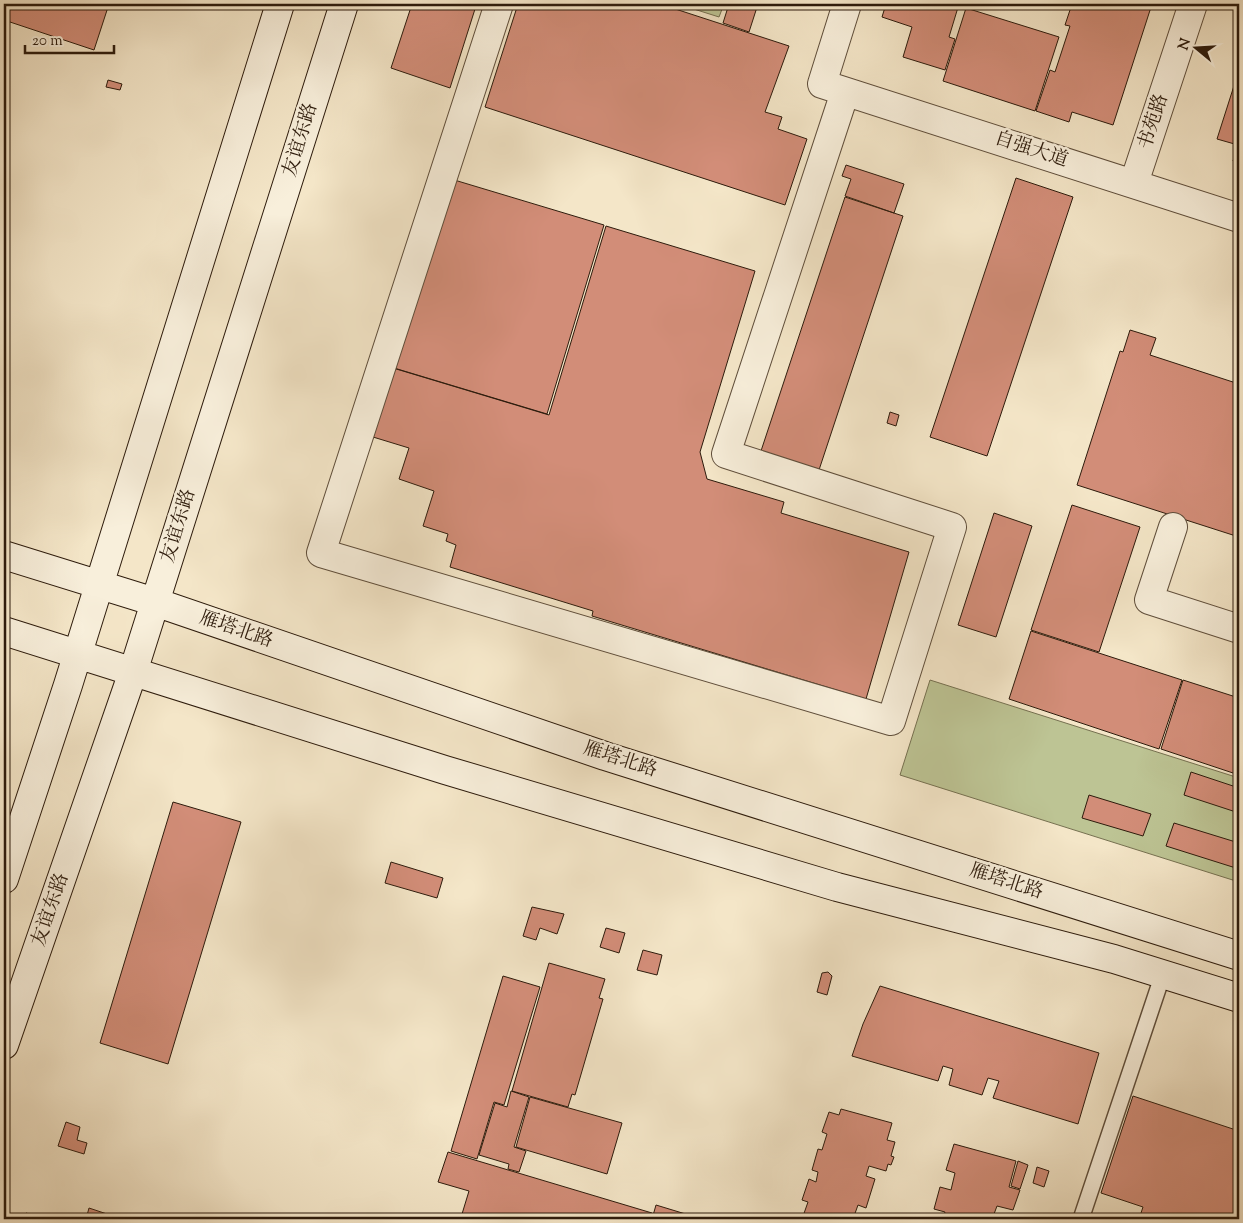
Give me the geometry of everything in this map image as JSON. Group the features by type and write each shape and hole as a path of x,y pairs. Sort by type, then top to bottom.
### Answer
{"main road":[{"path":"4,879 77,654 280,4"},
{"name":"友谊东路","path":"4,1045 133,672 344,4"},
{"path":"499,4 321,552 891,721 952,527 726,454 833,88 847,4"},
{"name":"书苑路","path":"1134,183 1193,4"},
{"name":"自强大道","path":"833,88 1239,218"},
{"path":"1173,527 1149,600 1239,629"},
{"name":"雁塔北路","path":"4,556 155,602 605,756 1239,956"},
{"path":"4,631 445,770 837,887 1114,959 1239,998"}],"lane":[{"path":"1082,1219 1163,974"}],"green space":[{"path":"678,4 724,4 719,17"},
{"path":"930,680 1239,778 1239,882 900,775"}],"building":[{"path":"4,4 109,4 94,50 4,20"},
{"path":"412,4 458,4 475,9 450,88 391,68"},
{"path":"518,4 660,4 789,46 765,112 782,117 778,129 807,139 785,205 485,107"},
{"path":"729,4 758,4 749,32 723,23"},
{"path":"886,4 959,4 949,37 955,39 945,70 903,57 912,27 882,17"},
{"path":"1072,4 1152,4 1113,125 1072,112 1069,122 1036,111 1050,70 1055,72 1070,26 1065,25"},
{"path":"966,8 1059,37 1035,111 943,81"},
{"path":"1239,70 1239,163 1233,161 1238,145 1217,139"},
{"path":"108,80 122,84 120,90 106,87"},
{"path":"846,165 904,184 894,213 845,196 851,179 842,176"},
{"path":"1016,178 1073,197 987,456 930,437"},
{"path":"451,179 604,225 547,414 394,368"},
{"path":"845,197 903,216 817,476 759,457"},
{"path":"606,226 755,271 700,452 707,479 784,502 781,513 909,552 866,699 592,616 593,611 450,567 456,545 446,541 448,534 423,526 434,491 399,479 409,448 373,437 393,368 549,415"},
{"path":"1130,330 1156,338 1150,355 1239,384 1239,537 1077,485 1120,351 1123,352"},
{"path":"890,412 899,415 896,426 887,423"},
{"path":"1072,505 1140,527 1099,652 1031,630"},
{"path":"994,513 1032,526 996,637 958,625"},
{"path":"1031,631 1182,680 1159,749 1009,699"},
{"path":"1183,680 1239,698 1239,775 1161,749"},
{"path":"1191,772 1239,788 1239,813 1184,795"},
{"path":"1089,795 1151,814 1143,836 1082,818"},
{"path":"173,802 241,822 168,1064 100,1043"},
{"path":"1174,823 1239,843 1239,869 1166,846"},
{"path":"391,862 443,878 437,898 385,883"},
{"path":"532,907 564,914 557,934 540,928 536,940 523,936"},
{"path":"606,928 625,933 619,953 600,947"},
{"path":"643,950 662,955 657,975 637,970"},
{"path":"549,963 605,979 599,998 603,999 575,1095 572,1094 568,1107 512,1091"},
{"path":"828,972 832,976 827,995 817,992 822,973"},
{"path":"503,976 540,987 504,1105 494,1102 477,1159 451,1151"},
{"path":"880,986 1099,1053 1078,1124 993,1098 999,1081 988,1078 982,1095 949,1085 953,1069 943,1066 938,1081 852,1056 863,1024"},
{"path":"511,1091 529,1097 514,1147 526,1151 519,1172 508,1169 509,1164 479,1155 495,1103 507,1107"},
{"path":"1133,1096 1239,1131 1239,1219 1139,1219 1143,1207 1101,1193"},
{"path":"530,1097 622,1123 607,1174 516,1147"},
{"path":"841,1109 892,1123 887,1140 895,1142 891,1156 894,1157 891,1165 888,1164 886,1171 869,1166 866,1176 875,1179 866,1208 858,1205 853,1219 802,1219 808,1202 802,1200 809,1179 816,1182 818,1172 812,1170 818,1149 822,1150 827,1134 822,1132 829,1112 839,1115"},
{"path":"66,1122 80,1127 77,1140 87,1143 84,1154 58,1146"},
{"path":"954,1144 1016,1161 1009,1187 1020,1190 1013,1210 997,1206 994,1214 1002,1216 1001,1219 943,1219 945,1212 934,1209 940,1187 951,1190 955,1173 946,1170"},
{"path":"448,1152 652,1213 650,1219 478,1219 462,1214 469,1191 438,1182"},
{"path":"1018,1161 1028,1165 1020,1189 1011,1186"},
{"path":"1037,1167 1049,1171 1044,1187 1033,1183"},
{"path":"656,1205 702,1219 652,1219"},
{"path":"89,1208 110,1215 108,1219 86,1219"},
{"path":"26,1213 46,1219 24,1219"}]}
